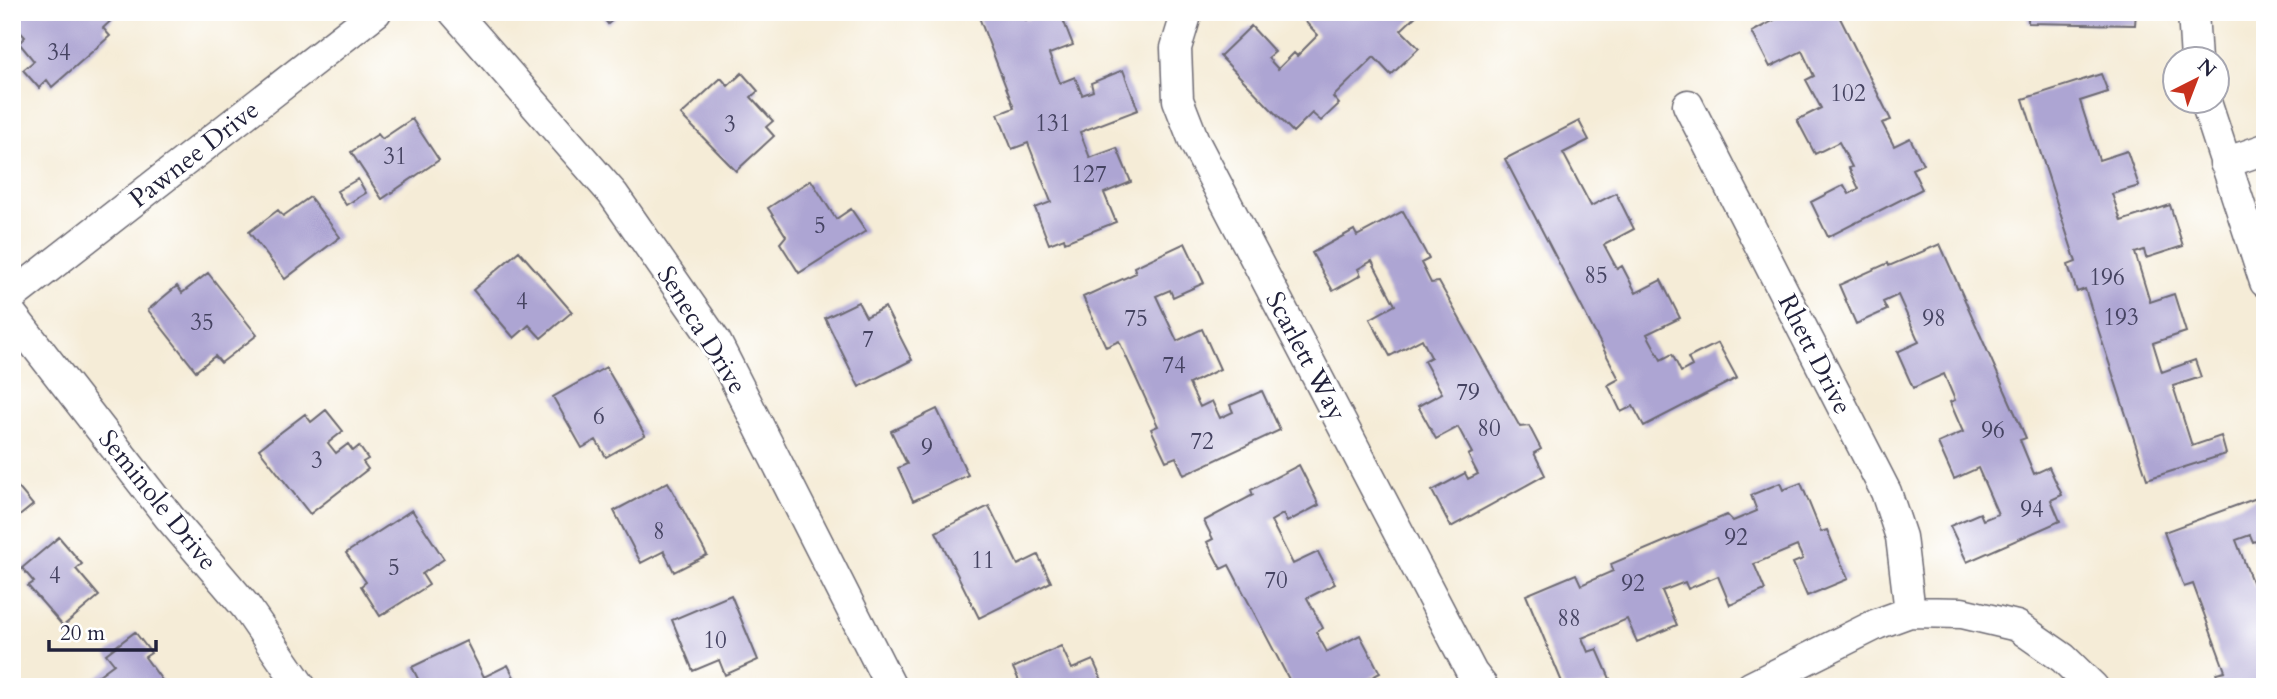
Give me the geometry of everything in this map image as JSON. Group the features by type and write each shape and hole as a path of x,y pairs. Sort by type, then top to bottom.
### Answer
{"street":[{"name":"Pawnee Drive","path":"12,296 376,12"},
{"name":"Seneca Drive","path":"454,12 613,194 716,342 891,687"},
{"name":"Scarlett Way","path":"1187,12 1176,48 1178,100 1194,141 1472,673 1483,687"},
{"path":"2193,12 2195,46"},
{"name":"Rhett Drive","path":"1688,105 1886,492 1901,537 1910,612"},
{"path":"2210,116 2265,282"},
{"path":"2225,163 2265,149"},
{"name":"Seminole Drive","path":"12,315 169,517 246,607 301,687"},
{"path":"1751,687 1877,624 1910,612 1962,613 2017,626 2063,658 2093,687"}],"building":[{"path":"111,12 115,17 103,28 110,36 52,87 47,80 39,88 23,70 34,61 19,43 25,37 12,23 12,14"},
{"path":"599,12 622,12 608,24"},
{"path":"977,12 1023,12 1026,20 1045,12 1060,12 1073,45 1049,54 1060,83 1075,77 1082,95 1093,91 1091,83 1123,70 1138,110 1080,132 1090,158 1117,148 1131,182 1104,193 1116,222 1065,242 1064,238 1049,244 1035,208 1051,202 1028,143 1012,149 998,114 1014,108"},
{"path":"1301,12 1420,12 1401,30 1419,48 1391,75 1374,57 1333,97 1339,104 1321,121 1312,113 1293,132 1220,56 1251,26 1275,52 1268,58 1278,69 1294,53 1297,56 1318,35 1299,15"},
{"path":"1772,12 1837,12 1891,120 1882,123 1894,146 1910,138 1923,164 1912,169 1922,189 1828,237 1811,202 1844,185 1849,194 1859,189 1849,168 1852,167 1839,142 1815,154 1797,120 1821,108 1806,80 1814,76 1802,51 1770,67 1752,32 1776,19"},
{"path":"2028,12 2136,12 2135,25 2028,23"},
{"path":"742,73 758,91 751,97 773,121 766,127 774,136 736,171 681,115 721,78 728,86"},
{"path":"2101,74 2108,92 2080,101 2099,160 2127,151 2139,186 2112,194 2121,221 2170,205 2183,246 2146,258 2144,250 2135,253 2150,302 2174,294 2186,332 2153,343 2162,372 2195,360 2201,377 2173,386 2192,446 2221,436 2226,454 2147,479 2085,289 2077,292 2068,265 2076,262 2023,99"},
{"path":"412,119 439,160 382,199 351,152 378,134 382,139"},
{"path":"1579,121 1589,140 1563,153 1591,206 1616,193 1634,229 1604,245 1617,269 1622,266 1636,293 1661,280 1680,318 1647,334 1661,360 1672,354 1681,372 1692,366 1688,358 1718,343 1737,378 1644,426 1633,406 1621,412 1608,385 1619,379 1505,159"},
{"path":"358,179 366,193 346,205 337,191"},
{"path":"811,180 836,219 851,209 866,231 799,273 780,243 786,236 768,208"},
{"path":"310,197 340,237 285,279 249,232 278,210 283,216"},
{"path":"1403,211 1429,259 1421,263 1431,283 1439,282 1520,427 1529,426 1541,449 1534,453 1545,475 1451,527 1432,491 1465,473 1468,479 1478,474 1468,455 1472,453 1458,427 1436,439 1418,406 1442,393 1424,361 1431,357 1422,339 1390,356 1370,319 1395,305 1372,261 1358,269 1361,275 1333,291 1312,253 1354,230 1357,236"},
{"path":"1185,243 1204,283 1173,297 1170,290 1156,296 1177,341 1202,329 1220,369 1189,384 1200,407 1212,401 1220,418 1233,412 1230,405 1262,391 1280,430 1184,475 1176,457 1166,461 1151,429 1158,426 1119,341 1106,347 1083,297 1136,273 1134,267"},
{"path":"1940,244 2026,438 2020,440 2034,474 2049,467 2062,495 2051,500 2060,521 1967,562 1950,526 1980,513 1983,520 1998,514 1978,468 1954,479 1938,443 1963,432 1950,402 1955,400 1944,374 1913,388 1897,352 1919,342 1898,295 1883,302 1887,310 1856,324 1839,285"},
{"path":"519,251 572,312 541,338 529,325 514,338 473,290"},
{"path":"208,273 257,335 221,363 215,356 196,371 148,310 177,286 182,293"},
{"path":"858,302 866,317 885,307 912,360 859,387 825,318"},
{"path":"606,367 645,435 606,457 596,440 582,448 553,397"},
{"path":"937,409 968,475 913,501 898,468 907,464 891,431"},
{"path":"326,410 343,431 328,443 336,453 348,444 353,451 359,446 368,459 363,462 368,469 310,514 259,449 305,414 311,422"},
{"path":"1299,465 1319,505 1287,522 1283,514 1271,521 1293,564 1318,552 1335,584 1307,598 1323,628 1316,632 1327,652 1360,635 1380,673 1353,687 1293,687 1229,565 1221,569 1207,542 1213,539 1204,521 1253,495 1251,490"},
{"path":"12,480 33,505 12,522"},
{"path":"668,482 707,555 674,572 664,551 641,563 614,511"},
{"path":"1780,483 1783,490 1801,483 1821,532 1827,530 1848,579 1807,596 1793,563 1803,559 1797,546 1754,564 1765,590 1730,605 1718,576 1688,589 1685,582 1662,591 1677,625 1637,642 1627,619 1582,638 1588,652 1597,649 1611,681 1598,687 1564,687 1526,595 1576,574 1581,585 1613,571 1611,564 1727,515 1733,521 1757,511 1751,495"},
{"path":"2265,495 2265,538 2253,542 2250,535 2236,540 2254,587 2265,583 2265,626 2261,627 2265,638 2265,687 2221,687 2216,673 2225,671 2193,584 2184,587 2164,532"},
{"path":"989,506 1018,565 1038,555 1051,582 979,618 936,532"},
{"path":"412,510 444,559 422,574 429,585 380,616 361,586 366,582 346,553"},
{"path":"59,537 82,564 76,569 99,596 63,626 28,586 34,582 22,568"},
{"path":"731,595 758,660 725,675 719,660 693,671 672,620"},
{"path":"135,632 151,653 145,657 167,687 102,687 95,678 114,664 106,654"},
{"path":"466,641 484,677 508,665 519,687 422,687 412,667"},
{"path":"1061,646 1072,669 1093,660 1105,687 1022,687 1013,668"}]}
